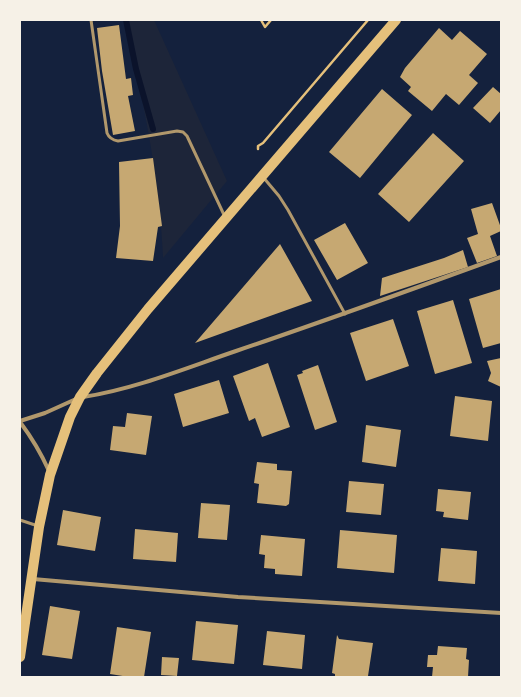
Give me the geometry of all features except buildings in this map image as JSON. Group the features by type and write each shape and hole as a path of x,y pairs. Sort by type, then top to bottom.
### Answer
{"main road":[{"path":"20,657 39,527 50,474 70,417 80,397 124,339 396,20"}],"street":[{"path":"50,474 42,454 20,422 80,397 109,393 345,314 501,257"},
{"path":"32,579 238,597 501,613"}],"lane":[{"path":"91,20 107,132 109,137 118,141 177,131 183,132 187,136 226,218"},
{"path":"262,176 279,196 288,210 345,314"},
{"path":"20,520 39,527"}],"path":[{"path":"261,20 265,27 271,20"},
{"path":"258,149 258,146 263,143 368,20"},
{"path":"295,106 300,111"}],"shaded area":[{"path":"126,20 154,20 227,181 163,258 154,168"}],"waterway":[{"path":"126,20 136,69 153,129"}]}
